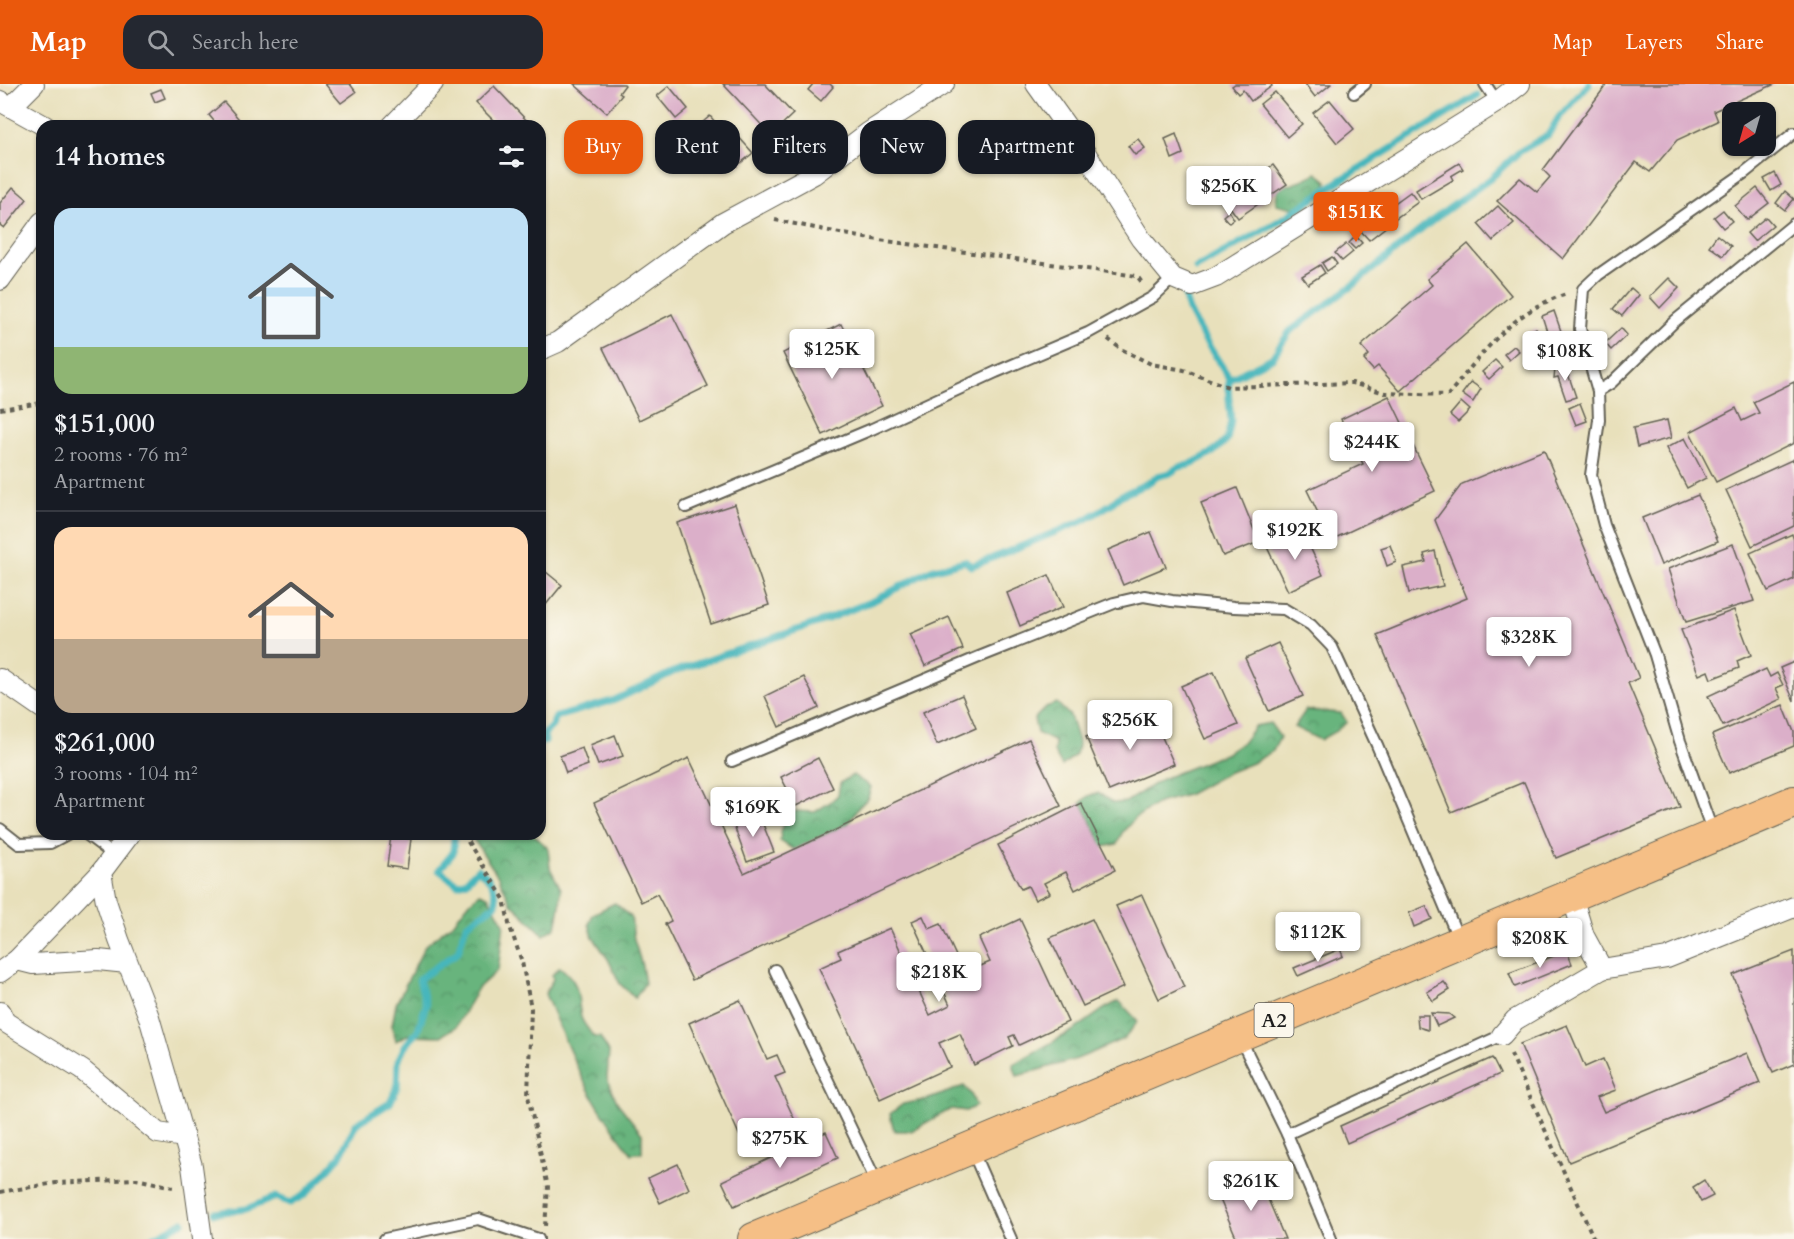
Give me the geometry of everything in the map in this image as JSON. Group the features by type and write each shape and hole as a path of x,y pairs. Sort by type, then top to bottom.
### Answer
{"main road":[{"name":"A2","path":"754,1239 1794,802"}],"street":[{"path":"34,84 6,104 36,121"},
{"path":"398,120 433,84"},
{"path":"546,347 558,342 723,224 814,174 868,133 944,84"},
{"path":"1036,84 1086,154 1141,239 1173,278 1192,286 1216,277 1497,102 1520,84"},
{"path":"0,280 36,230"},
{"path":"0,679 36,704"},
{"path":"0,972 17,960 99,875 125,840"},
{"path":"99,875 102,878 106,902 149,1017 184,1137 192,1166 202,1239"},
{"path":"1572,896 1584,936 1602,969"},
{"path":"1502,1035 1515,1020 1602,969 1667,958 1794,907"},
{"path":"17,960 33,964 87,961 128,963"},
{"path":"0,1012 5,1022 82,1070 158,1133 184,1137"}],"lane":[{"path":"1354,93 1365,84"},
{"path":"1485,84 1497,102"},
{"path":"1714,836 1680,741 1655,655 1604,525 1591,474 1599,420 1598,391 1580,329 1583,289 1598,275 1744,173 1794,133"},
{"path":"1598,391 1611,383 1675,321 1794,224"},
{"path":"686,507 872,429 1096,329 1153,297 1173,278"},
{"path":"732,761 1114,603 1144,596 1203,604 1284,609 1311,625 1332,647 1377,745 1460,943"},
{"path":"0,829 19,844 50,843 56,840"},
{"path":"94,840 114,855"},
{"path":"776,970 878,1186"},
{"path":"1239,1035 1287,1134 1331,1239"},
{"path":"1287,1134 1502,1035"},
{"path":"971,1147 1011,1239"},
{"path":"385,1239 478,1219 538,1239"}],"path":[{"path":"753,207 764,218 825,232 1137,276 1153,297"},
{"path":"1096,329 1121,349 1151,364 1184,370 1228,387 1352,383 1385,393 1448,395 1504,328 1549,299 1583,289"},
{"path":"0,409 36,404"},
{"path":"467,840 504,900 509,924 522,962 531,1008 528,1096 548,1187 544,1229"},
{"path":"1502,1035 1594,1239"},
{"path":"0,1192 56,1183 136,1179 172,1187 194,1181"}],"green space":[{"path":"1317,173 1327,181 1326,189 1298,209 1276,204 1277,191 1287,184 1291,185"},
{"path":"1057,703 1070,716 1079,745 1075,755 1062,766 1054,752 1055,742 1037,733 1034,719 1046,707"},
{"path":"1306,710 1341,713 1347,722 1320,740 1294,727"},
{"path":"1270,723 1280,737 1273,751 1187,795 1158,803 1135,818 1122,833 1117,844 1103,847 1081,803 1088,796 1099,793 1113,803 1126,802 1162,779 1225,754 1243,742 1255,726"},
{"path":"853,775 871,787 868,798 858,808 848,824 794,850 780,841 783,821 795,811 815,812 829,803 838,795 840,783"},
{"path":"474,840 539,840 548,848 550,868 561,889 556,927 544,935 511,903 498,876"},
{"path":"480,893 488,896 504,924 498,970 478,988 456,1027 441,1036 407,1035 396,1041 392,1026 396,1004 425,946 454,922"},
{"path":"615,903 631,917 634,939 642,966 645,983 635,998 620,984 608,959 593,937 589,924 593,914"},
{"path":"560,967 575,984 583,1022 594,1037 600,1037 609,1052 607,1078 617,1102 642,1134 642,1152 632,1154 612,1127 588,1089 568,1048 545,994 553,979 552,975"},
{"path":"1119,1001 1138,1021 1125,1038 1077,1059 1017,1076 1013,1064 1074,1030"},
{"path":"964,1086 971,1094 976,1106 966,1111 951,1109 911,1131 894,1131 890,1114 903,1104 929,1099"}],"building":[{"path":"325,84 350,84 356,92 341,103"},
{"path":"574,84 625,85 619,93 622,95 607,113"},
{"path":"723,84 765,84 793,114 787,120 757,120"},
{"path":"813,84 830,84 833,87 821,101 808,90"},
{"path":"1235,84 1271,84 1272,86 1251,101 1243,90 1238,94 1232,86"},
{"path":"1305,84 1331,84 1315,97"},
{"path":"1607,84 1775,84 1734,102 1722,102 1722,107 1714,111 1718,121 1677,140 1650,172 1636,162 1563,259 1497,201 1520,178 1537,192 1550,177 1543,170"},
{"path":"494,86 526,120 493,120 476,103"},
{"path":"669,86 688,109 676,119 657,96"},
{"path":"161,89 165,98 155,102 151,93"},
{"path":"1275,92 1302,124 1287,137 1260,104"},
{"path":"1330,100 1354,129 1337,143 1313,113"},
{"path":"224,102 240,120 213,120 209,115"},
{"path":"1176,134 1183,154 1172,159 1165,139"},
{"path":"740,138 752,152 740,164"},
{"path":"1138,139 1145,148 1135,155 1128,146"},
{"path":"1459,163 1463,169 1451,176 1453,180 1421,199 1416,190"},
{"path":"1273,165 1287,184 1238,218 1224,199"},
{"path":"1775,173 1781,185 1771,191 1764,179"},
{"path":"13,187 27,199 4,228 0,225 0,203"},
{"path":"1757,188 1769,203 1747,220 1735,206"},
{"path":"1785,191 1794,199 1785,210 1776,203"},
{"path":"1410,192 1418,202 1389,223 1381,213"},
{"path":"1498,206 1514,223 1493,241 1478,224"},
{"path":"1723,210 1732,221 1723,228 1714,217"},
{"path":"1229,211 1234,219 1229,223 1223,216"},
{"path":"1766,217 1773,225 1754,241 1747,233"},
{"path":"1373,220 1376,224 1382,220 1387,226 1369,240 1360,230"},
{"path":"1717,235 1731,246 1723,256 1709,246"},
{"path":"1356,236 1362,243 1355,249 1349,243"},
{"path":"1346,244 1353,252 1342,261 1335,253"},
{"path":"1468,244 1511,295 1400,391 1378,366 1373,370 1364,360 1369,355 1361,346 1432,285 1427,279"},
{"path":"1332,257 1337,264 1327,271 1322,263"},
{"path":"1320,265 1325,273 1308,284 1302,276"},
{"path":"1669,278 1679,288 1660,308 1650,297"},
{"path":"1631,288 1639,295 1622,316 1613,309"},
{"path":"1554,311 1563,337 1550,341 1542,316"},
{"path":"672,314 708,386 639,420 603,348"},
{"path":"841,324 882,406 823,435 783,353"},
{"path":"1536,328 1542,338 1528,345 1523,336"},
{"path":"1621,328 1627,335 1611,350 1605,343"},
{"path":"1514,346 1519,351 1509,360 1504,354"},
{"path":"1495,360 1502,367 1489,379 1482,372"},
{"path":"1565,365 1576,397 1566,400 1558,377 1554,378 1555,369"},
{"path":"1471,382 1481,389 1473,402 1462,394"},
{"path":"1794,382 1794,443 1716,482 1690,432 1736,408 1742,421 1759,413 1753,402"},
{"path":"1389,396 1435,491 1331,540 1307,490 1363,464 1341,419"},
{"path":"1461,402 1470,410 1458,422 1450,415"},
{"path":"1580,403 1587,421 1576,425 1569,408"},
{"path":"1667,420 1671,438 1637,447 1633,428"},
{"path":"1685,438 1706,478 1687,488 1666,448"},
{"path":"1544,450 1639,678 1628,683 1680,807 1556,858 1524,782 1451,812 1377,635 1467,598 1435,520 1462,484"},
{"path":"1794,459 1794,526 1752,546 1726,490"},
{"path":"1237,488 1259,542 1223,556 1201,503"},
{"path":"1698,495 1718,541 1661,565 1642,518"},
{"path":"735,504 769,605 711,624 677,523"},
{"path":"1302,530 1323,575 1288,591 1267,547"},
{"path":"1151,532 1166,567 1123,585 1108,550"},
{"path":"1792,534 1794,579 1768,591 1750,553"},
{"path":"1733,544 1754,601 1686,622 1668,569"},
{"path":"1390,545 1396,562 1387,566 1381,548"},
{"path":"1435,551 1443,586 1409,593 1403,567 1426,562 1424,554"},
{"path":"546,572 562,585 546,605"},
{"path":"1049,575 1063,607 1020,626 1007,593"},
{"path":"1734,610 1751,655 1737,661 1739,668 1711,679 1708,671 1699,675 1681,630"},
{"path":"949,617 963,649 925,666 910,634"},
{"path":"1278,643 1303,696 1269,711 1245,658"},
{"path":"1794,662 1794,701 1780,668"},
{"path":"1766,669 1770,677 1777,673 1783,685 1776,688 1781,699 1723,726 1708,696"},
{"path":"1214,672 1238,725 1205,739 1181,686"},
{"path":"804,677 819,708 779,727 765,696"},
{"path":"962,695 976,728 937,745 923,712"},
{"path":"1783,705 1794,732 1794,746 1729,773 1712,735"},
{"path":"1150,710 1174,764 1109,791 1086,737"},
{"path":"615,735 623,756 598,765 590,745"},
{"path":"1029,739 1061,806 692,980 665,924 671,921 657,894 641,902 594,803 689,758 744,873"},
{"path":"582,748 588,765 566,773 560,756"},
{"path":"818,758 833,788 796,806 781,777"},
{"path":"1081,803 1115,870 1075,890 1066,872 1044,883 1050,893 1035,900 1028,886 1021,889 998,845"},
{"path":"759,814 774,852 747,862 733,823"},
{"path":"390,840 411,840 407,869 387,866"},
{"path":"1142,895 1184,987 1159,999 1116,906"},
{"path":"1426,906 1432,919 1414,927 1409,913"},
{"path":"923,916 929,929 941,924 964,973 990,962 979,938 1020,919 1068,1022 1019,1045 1014,1035 1009,1037 1013,1046 974,1065 960,1034 939,1043 950,1067 880,1099 819,968 841,958 838,951 890,928 930,1015 950,1005 912,921"},
{"path":"1092,919 1124,987 1083,1006 1050,938"},
{"path":"1340,949 1343,956 1298,976 1294,968"},
{"path":"1567,951 1572,964 1515,987 1509,973"},
{"path":"1794,951 1794,1064 1773,1073 1733,975"},
{"path":"1444,982 1450,990 1433,1001 1427,992"},
{"path":"740,1000 767,1059 777,1055 785,1073 775,1077 798,1127 746,1150 689,1023"},
{"path":"1431,1013 1449,1014 1454,1018 1437,1026"},
{"path":"1417,1015 1428,1015 1428,1030 1418,1027"},
{"path":"1567,1025 1585,1067 1603,1059 1616,1090 1597,1097 1604,1112 1747,1053 1760,1083 1569,1162 1520,1044"},
{"path":"1492,1058 1500,1074 1347,1143 1340,1126"},
{"path":"826,1132 838,1158 734,1206 722,1181"},
{"path":"678,1164 689,1189 660,1203 648,1178"},
{"path":"1259,1178 1285,1239 1237,1239 1218,1195"},
{"path":"1704,1180 1713,1196 1701,1202 1693,1187"}],"waterway":[{"path":"546,732 556,717 615,700 673,672 820,622 875,600 931,570 965,561 971,566 1085,520 1120,496 1158,476 1189,465 1212,453 1227,440 1231,421 1228,387 1230,379 1272,358 1290,331 1348,289 1437,217 1490,179 1519,152 1548,135 1559,117 1589,84"},
{"path":"1196,268 1286,217 1339,181 1478,95"},
{"path":"1185,296 1191,315 1230,379"},
{"path":"215,1213 246,1209 276,1197 290,1203 303,1196 340,1156 356,1124 390,1103 397,1088 398,1061 405,1046 418,1030 426,1005 419,979 458,952 466,925 496,904 492,884 478,869 465,882 457,884 439,870 453,853 454,840"},
{"path":"151,1239 183,1222"}]}
